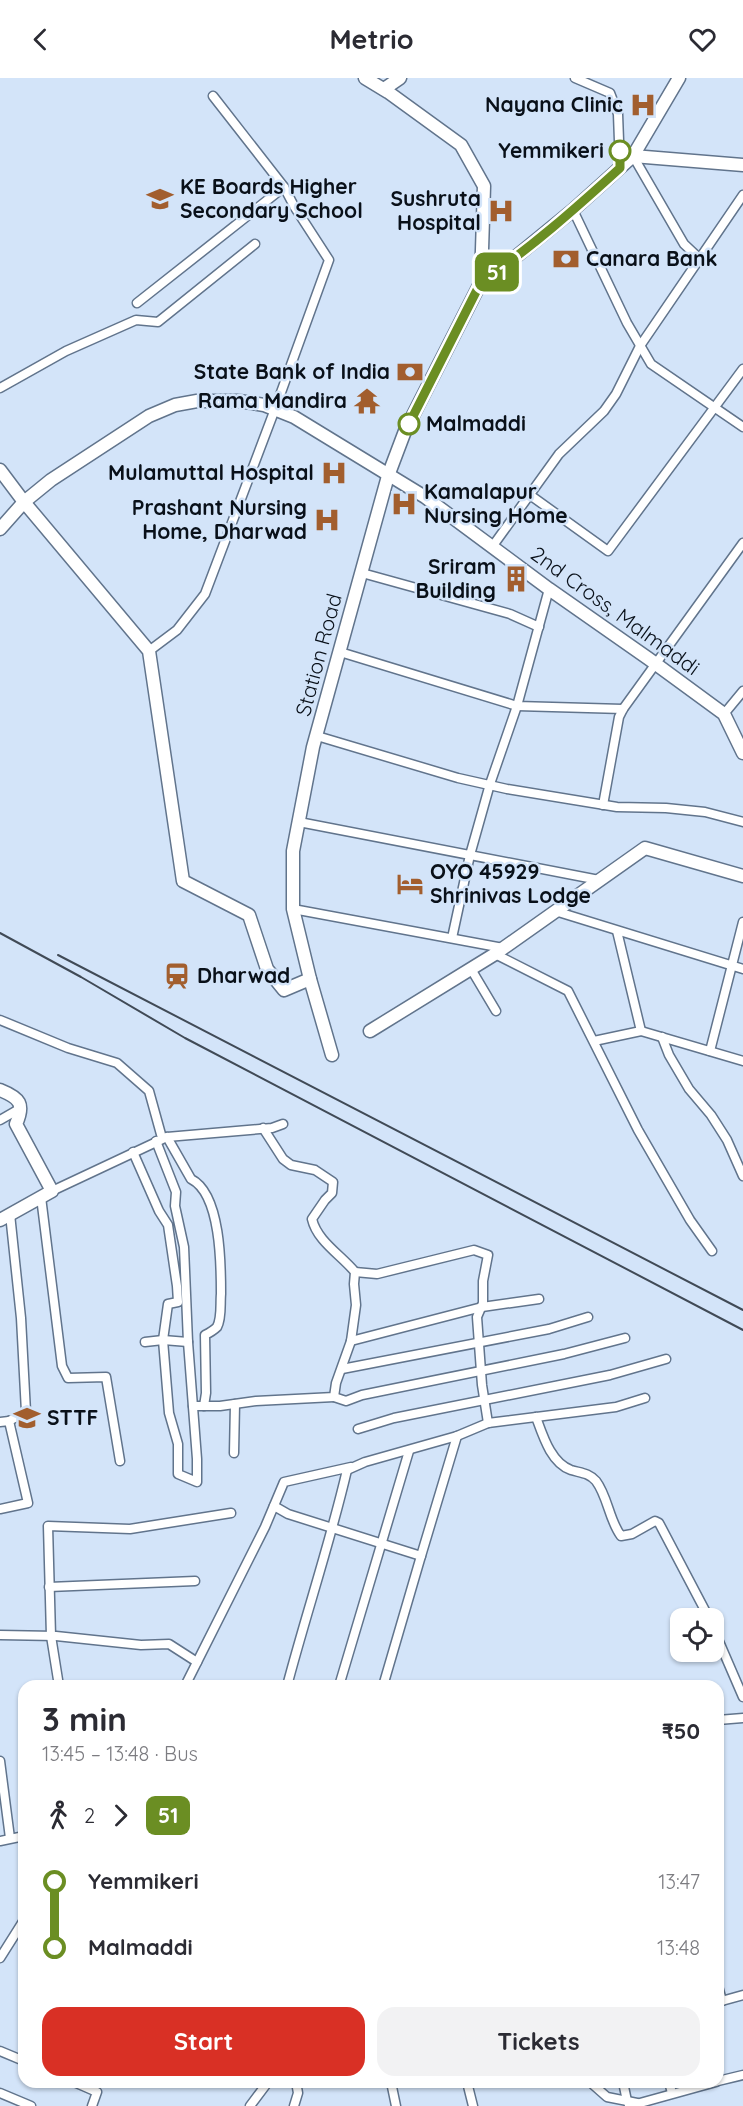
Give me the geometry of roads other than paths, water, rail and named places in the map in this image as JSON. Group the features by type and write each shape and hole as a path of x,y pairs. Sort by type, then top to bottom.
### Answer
{"street":[{"path":"365,78 461,145 484,186 481,282"},
{"path":"384,90 400,78"},
{"path":"575,78 610,93 618,114 620,168"},
{"path":"481,282 502,268 573,210 633,156 679,78"},
{"path":"149,651 177,630 205,594 329,260 284,187 213,96"},
{"path":"633,156 743,165"},
{"path":"633,156 684,244 699,259"},
{"path":"137,303 284,187"},
{"path":"492,547 559,454 604,411 616,394 640,346 743,195"},
{"path":"573,210 627,323 651,363 743,427"},
{"path":"0,388 66,351 136,320 158,322 255,244"},
{"name":"Station Road","path":"332,1055 293,909 293,851 317,736 388,476 405,431 481,282"},
{"path":"530,495 608,551 743,369"},
{"name":"2nd Cross, Malmaddi","path":"0,529 24,502 87,455 149,416 175,405 197,401 239,401 264,405 294,417 425,497 549,589 656,664 724,714 743,753"},
{"path":"0,470 24,502 149,651 183,881 249,915 267,969 284,990 310,979"},
{"path":"603,805 619,717 623,709 743,543"},
{"path":"362,573 510,614 539,627"},
{"path":"452,938 470,855 490,784 518,706 549,589"},
{"path":"340,652 518,706 623,709"},
{"path":"724,714 743,691"},
{"path":"317,736 458,778 603,805 705,812 743,822"},
{"path":"299,822 599,880"},
{"path":"370,1031 499,951 645,848 743,876"},
{"path":"293,909 452,938 499,951 568,991 638,1130 690,1221 711,1251"},
{"path":"555,911 743,969"},
{"path":"710,1051 743,922"},
{"path":"617,931 641,1031"},
{"path":"471,969 496,1011"},
{"path":"0,1020 68,1048 117,1063 149,1091 176,1192 175,1206 184,1248 197,1482 178,1474 178,1444 169,1413 163,1340 168,1304 178,1302 168,1225 159,1211 133,1152"},
{"path":"594,1041 641,1031 743,1061"},
{"path":"662,1037 669,1055 689,1089 711,1115 727,1140 743,1176"},
{"path":"0,1090 16,1098 20,1103 22,1112 16,1124 46,1194 62,1366 69,1378 106,1377 120,1461"},
{"path":"0,1120 21,1108"},
{"path":"0,1509 28,1503 4,1422 26,1412 21,1318 5,1217 46,1194 162,1139 272,1128 283,1124"},
{"path":"263,1128 283,1159 291,1165 315,1170 333,1182 332,1194 312,1219 314,1227 355,1272 377,1274 474,1250 488,1255 483,1281 482,1307 477,1317 477,1342 489,1423"},
{"path":"162,1139 209,1200 220,1246 220,1315 216,1327 206,1335 204,1406"},
{"path":"334,1397 336,1383 351,1341 356,1305 355,1272"},
{"path":"351,1341 482,1307 539,1299"},
{"path":"342,1369 549,1329 588,1317"},
{"path":"193,1406 334,1397 346,1401 362,1395 564,1354 625,1338"},
{"path":"145,1342 163,1340 188,1342"},
{"path":"358,1429 394,1418 610,1375 666,1359"},
{"path":"347,1470 365,1462 457,1436 489,1423 615,1407 645,1398"},
{"path":"234,1453 235,1404"},
{"path":"536,1417 543,1437 557,1462 569,1469 585,1473 596,1481 614,1526 621,1536 632,1534 655,1521 659,1523 704,1608"},
{"path":"386,1680 457,1436"},
{"path":"341,1680 409,1451"},
{"path":"187,1680 284,1482 351,1467 347,1470 333,1529 289,1680"},
{"path":"274,1506 288,1514 421,1556"},
{"path":"57,1680 51,1636 48,1526 130,1529 231,1513"},
{"path":"49,1587 195,1581"},
{"path":"0,1635 51,1636 141,1645 169,1644 197,1662"},
{"path":"724,1653 743,1697"},
{"path":"724,1720 743,1719"},
{"path":"0,1761 10,1838"},
{"path":"0,1841 18,1837"},
{"path":"0,1958 18,1930"},
{"path":"724,2000 743,1995"},
{"path":"0,2051 18,2058"},
{"path":"724,2080 743,2075"},
{"path":"88,2088 97,2092 92,2106"},
{"path":"250,2106 264,2088"},
{"path":"294,2106 297,2088"},
{"path":"392,2088 396,2106"},
{"path":"468,2088 473,2106"},
{"path":"597,2088 607,2097 631,2103 692,2088"},
{"path":"625,2088 631,2103"},
{"path":"671,2088 672,2093"},
{"path":"0,2093 31,2106"}],"railway":[{"path":"0,933 185,1038 743,1330"},
{"path":"58,955 743,1310"}],"place":[{"name":"Nayana Clinic","path":"643,105"},
{"name":"Yemmikeri","path":"620,151"},
{"name":"KE Boards Higher Secondary School","path":"160,199"},
{"name":"Sushruta Hospital","path":"501,211"},
{"name":"Canara Bank","path":"566,259"},
{"name":"State Bank of India","path":"410,372"},
{"name":"Rama Mandira","path":"367,401"},
{"name":"Malmaddi","path":"409,424"},
{"name":"Mulamuttal Hospital","path":"334,473"},
{"name":"Kamalapur Nursing Home","path":"404,504"},
{"name":"Prashant Nursing Home, Dharwad","path":"327,520"},
{"name":"Sriram Building","path":"516,579"},
{"name":"OYO 45929 Shrinivas Lodge","path":"410,884"},
{"name":"Dharwad","path":"177,976"},
{"name":"STTF","path":"27,1418"}]}
